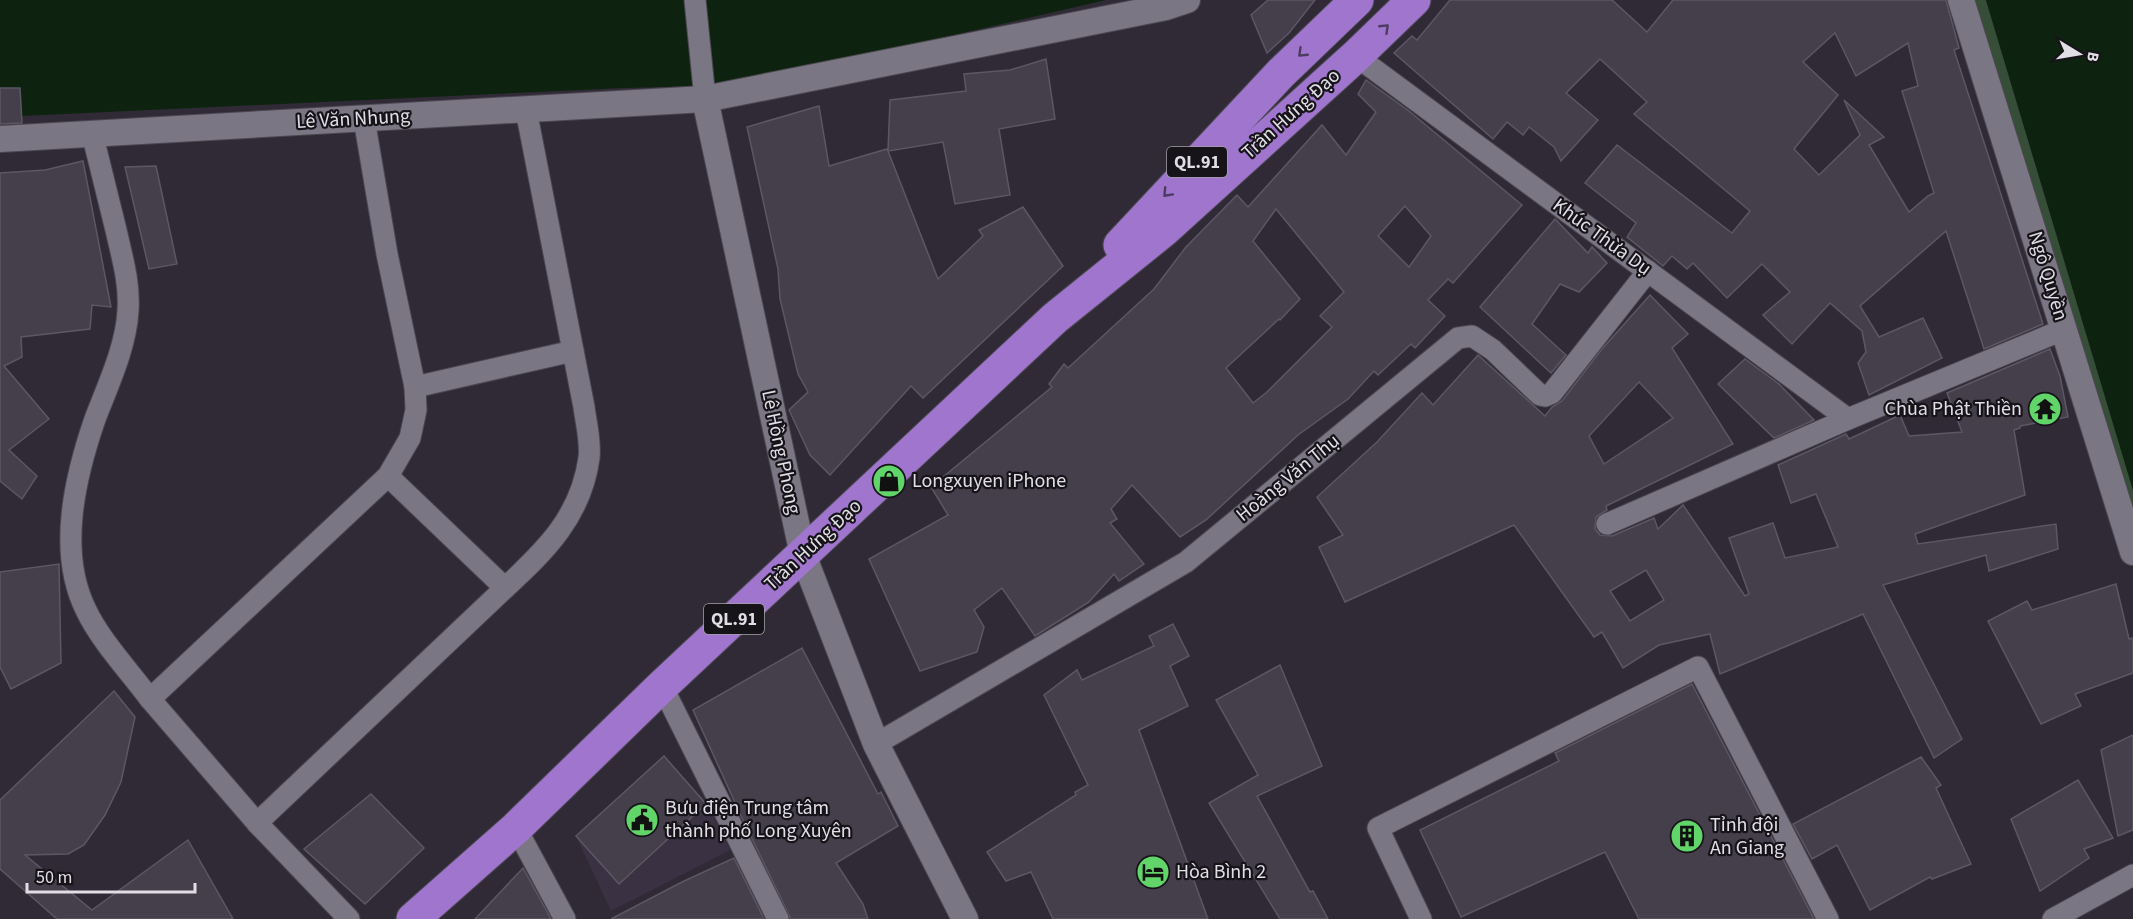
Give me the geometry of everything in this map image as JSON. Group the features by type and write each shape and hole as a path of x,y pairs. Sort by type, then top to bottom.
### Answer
{"highway":[{"name":"Trần Hưng Đạo","path":"413,919 516,828 662,686 1056,318 1163,231 1356,56 1414,0"},
{"name":"Trần Hưng Đạo","path":"1056,318 1154,207 1350,4"}],"street":[{"path":"695,0 704,90"},
{"name":"Lê Văn Nhung","path":"0,139 526,110 704,90 1166,7 1187,0"},
{"name":"Ngô Quyền","path":"1961,0 2133,552"},
{"name":"Khúc Thừa Dụ","path":"1356,56 1848,419"},
{"name":"Lê Hồng Phong","path":"704,90 803,555 876,744 965,919"},
{"path":"257,823 540,555 573,511 589,457 588,436 526,110"},
{"path":"150,699 388,476 410,438 416,410 416,387 387,254 364,119"},
{"path":"92,133 128,281 128,312 121,345 88,440 77,481 72,524 72,562 76,587 86,611 150,699 257,823 349,919"},
{"name":"Hoàng Văn Thụ","path":"876,744 1186,562 1458,338 1472,336 1493,350 1540,395 1545,396 1552,393 1648,271"},
{"path":"1607,524 1848,419 2065,329"},
{"path":"416,387 573,351"},
{"path":"388,476 505,588"},
{"path":"1421,919 1378,828 1698,667 1828,919"},
{"path":"662,686 778,919"},
{"path":"516,828 565,919"},
{"path":"2053,919 2133,875"}],"shaded area":[{"path":"0,0 1106,0 736,85 623,88 0,117"},
{"path":"1968,0 1986,0 2133,490 2133,546"},
{"path":"1986,0 2133,0 2133,490"},
{"name":"Bưu điện Trung tâm thành phố Long Xuyên","path":"664,756 707,803 730,850 611,911 576,836"}],"building":[{"path":"1268,0 1315,0 1289,33 1267,53 1251,15"},
{"path":"1450,0 1612,0 1647,32 1673,0 1946,0 1959,48 1954,50 2043,324 1984,349 1946,231 1860,306 1879,337 1923,318 1942,358 1869,395 1858,363 1866,352 1862,331 1830,303 1792,344 1763,315 1790,292 1762,264 1727,298 1693,263 1687,269 1672,256 1663,266 1627,237 1636,223 1585,183 1617,145 1732,233 1750,211 1634,114 1647,102 1600,59 1566,93 1598,120 1561,161 1554,147 1529,127 1523,135 1507,122 1493,139 1394,53 1412,36 1417,40","holes":["1835,33 1856,76 1908,43 1918,86 1902,91 1934,193 1909,212 1869,145 1884,137 1844,100 1860,135 1819,175 1794,149 1838,95 1803,62"]},
{"path":"1046,59 1055,119 999,129 1010,195 955,204 943,142 888,151 890,100 966,91 964,74 1010,70"},
{"path":"1366,80 1409,111 1522,205 1453,283 1448,279 1428,300 1445,316 1415,348 1411,344 1378,375 1374,371 1348,399 1298,435 1206,520 1180,537 1132,485 1111,509 1117,519 1110,523 1144,564 1119,581 1114,574 1089,602 1035,636 1002,588 974,610 984,627 977,652 920,671 869,559 948,515 931,487 1052,387 1049,384 1064,364 1068,368 1154,289 1186,247 1237,195 1248,207 1322,125 1346,155 1376,112 1358,94","holes":["1405,206 1431,236 1409,267 1378,236","1276,209 1344,292 1320,316 1332,327 1253,403 1226,368 1300,299 1253,241"]},
{"path":"0,88 20,88 22,123 0,124"},
{"path":"819,106 829,166 887,149 938,279 983,236 979,230 1023,207 1063,266 923,398 911,386 830,475 810,455 789,410 808,392 798,374 780,299 778,269 747,127"},
{"path":"83,161 111,307 92,305 90,329 21,337 22,357 4,366 49,419 9,450 37,476 22,499 0,481 0,173 45,170"},
{"path":"156,166 177,264 149,269 125,167"},
{"path":"1555,219 1588,253 1592,247 1607,263 1579,292 1560,284 1532,324 1566,355 1551,373 1480,307"},
{"path":"1650,295 1688,334 1672,348 1733,444 1606,506 1607,510 1596,517 1595,529 1600,535 1612,536 1654,518 1658,529 1683,505 1745,596 1749,594 1729,538 1773,523 1785,558 1838,547 1816,494 1791,503 1778,465 1846,434 1849,439 1900,415 1909,436 1962,432 1947,393 2050,349 2060,376 2068,417 2020,426 2014,430 2025,495 1915,534 1918,544 2056,524 2058,549 1989,571 1986,555 1883,585 1962,739 1934,758 1863,614 1720,674 1710,634 1659,645 1623,668 1602,632 1594,637 1514,525 1345,602 1319,547 1343,535 1317,497 1377,442 1422,393 1433,405 1478,355 1545,416 1552,407 1562,401 1602,349","holes":["1639,382 1673,418 1604,464 1589,436","1646,570 1664,600 1630,621 1610,591"]},
{"path":"1745,359 1779,384 1814,420 1774,438 1718,384"},
{"path":"59,564 61,663 11,689 0,667 0,572"},
{"path":"2116,584 2129,639 2133,638 2133,673 2075,694 2081,706 2041,724 1988,621 2027,601 2032,610"},
{"path":"1173,624 1189,656 1170,666 1188,706 1139,730 1208,919 1053,919 1031,872 1006,881 987,852 1088,785 1044,695 1077,670 1082,680 1154,646 1149,636"},
{"path":"802,648 878,794 881,792 898,826 836,863 863,904 868,919 791,919 693,710"},
{"path":"1280,665 1322,766 1257,796 1310,892 1313,891 1328,919 1280,919 1209,803 1258,775 1216,700"},
{"name":"Tỉnh đội An Giang","path":"1692,684 1814,919 1639,919 1605,852 1461,917 1420,830 1559,761 1555,753"},
{"path":"114,691 135,717 121,782 105,815 84,845 68,854 25,855 92,910 188,840 233,919 57,919 0,869 0,800"},
{"path":"2133,735 2133,830 2118,836 2101,750"},
{"name":"Bưu điện Trung tâm thành phố Long Xuyên","path":"664,756 706,804 619,884 576,836"},
{"path":"1921,757 1941,785 1936,788 1971,864 1932,879 1930,877 1870,910 1837,845 1812,859 1793,824"},
{"path":"2078,780 2113,838 2084,849 2089,858 2040,891 2011,819"},
{"path":"371,794 424,848 365,904 304,849"},
{"path":"734,858 764,919 611,919 682,882"},
{"path":"523,868 551,919 475,919"}],"place":[{"name":"Chùa Phật Thiền","path":"2045,409"},
{"name":"Longxuyen iPhone","path":"889,481"},
{"name":"Bưu điện Trung tâm thành phố Long Xuyên","path":"642,820"},
{"name":"Tỉnh đội An Giang","path":"1687,836"},
{"name":"Hòa Bình 2","path":"1153,872"}]}
